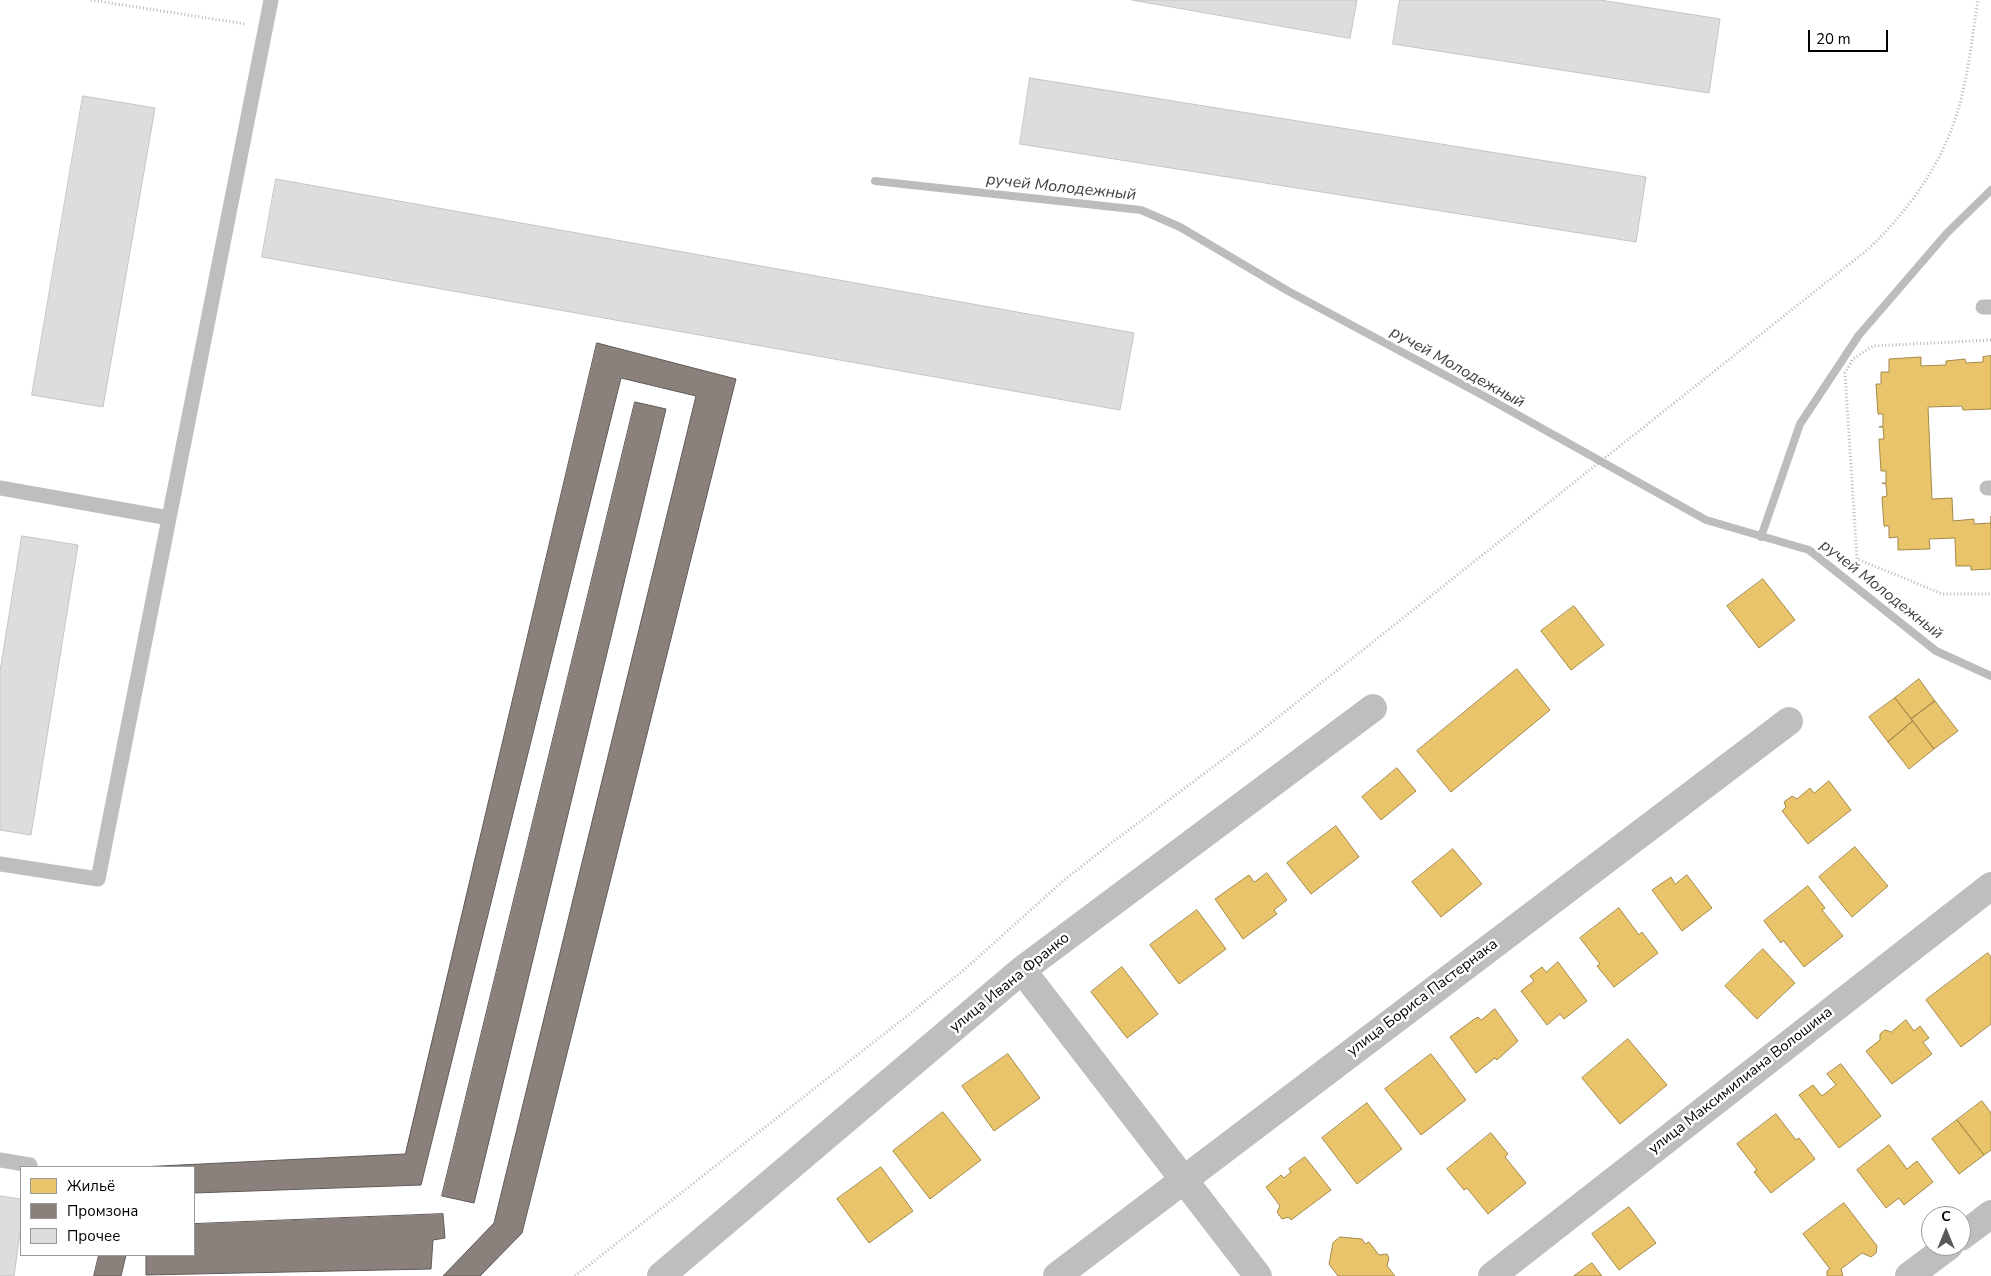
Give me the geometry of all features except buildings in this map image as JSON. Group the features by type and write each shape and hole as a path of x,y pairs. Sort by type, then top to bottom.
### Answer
{"street":[{"name":"улица Ивана Франко","path":"661,1276 1022,970 1373,708"},
{"name":"улица Бориса Пастернака","path":"1057,1276 1789,721"},
{"name":"улица Максимилиана Волошина","path":"1492,1276 1991,886"},
{"path":"1022,970 1258,1276"},
{"path":"1971,1229 1991,1214"},
{"path":"1909,1276 1936,1256"}],"lane":[{"path":"0,864 98,879 271,0"},
{"path":"0,488 169,518"},
{"path":"0,1160 30,1165"}],"path":[{"path":"91,0 266,27"},
{"path":"575,1276 908,1016 965,969 1056,887 1110,844 1258,733 1867,250 1909,206 1938,160 1955,120 1966,79 1978,0"},
{"path":"1991,340 1873,346 1853,359 1845,373 1857,558 1943,594 1991,594"}],"waterway":[{"name":"ручей Молодежный","path":"875,181 1141,210 1180,227 1288,291 1484,396 1706,520 1809,550 1936,651 1991,676"},
{"path":"1761,537 1800,424 1859,335 1947,233 1991,190"}]}
